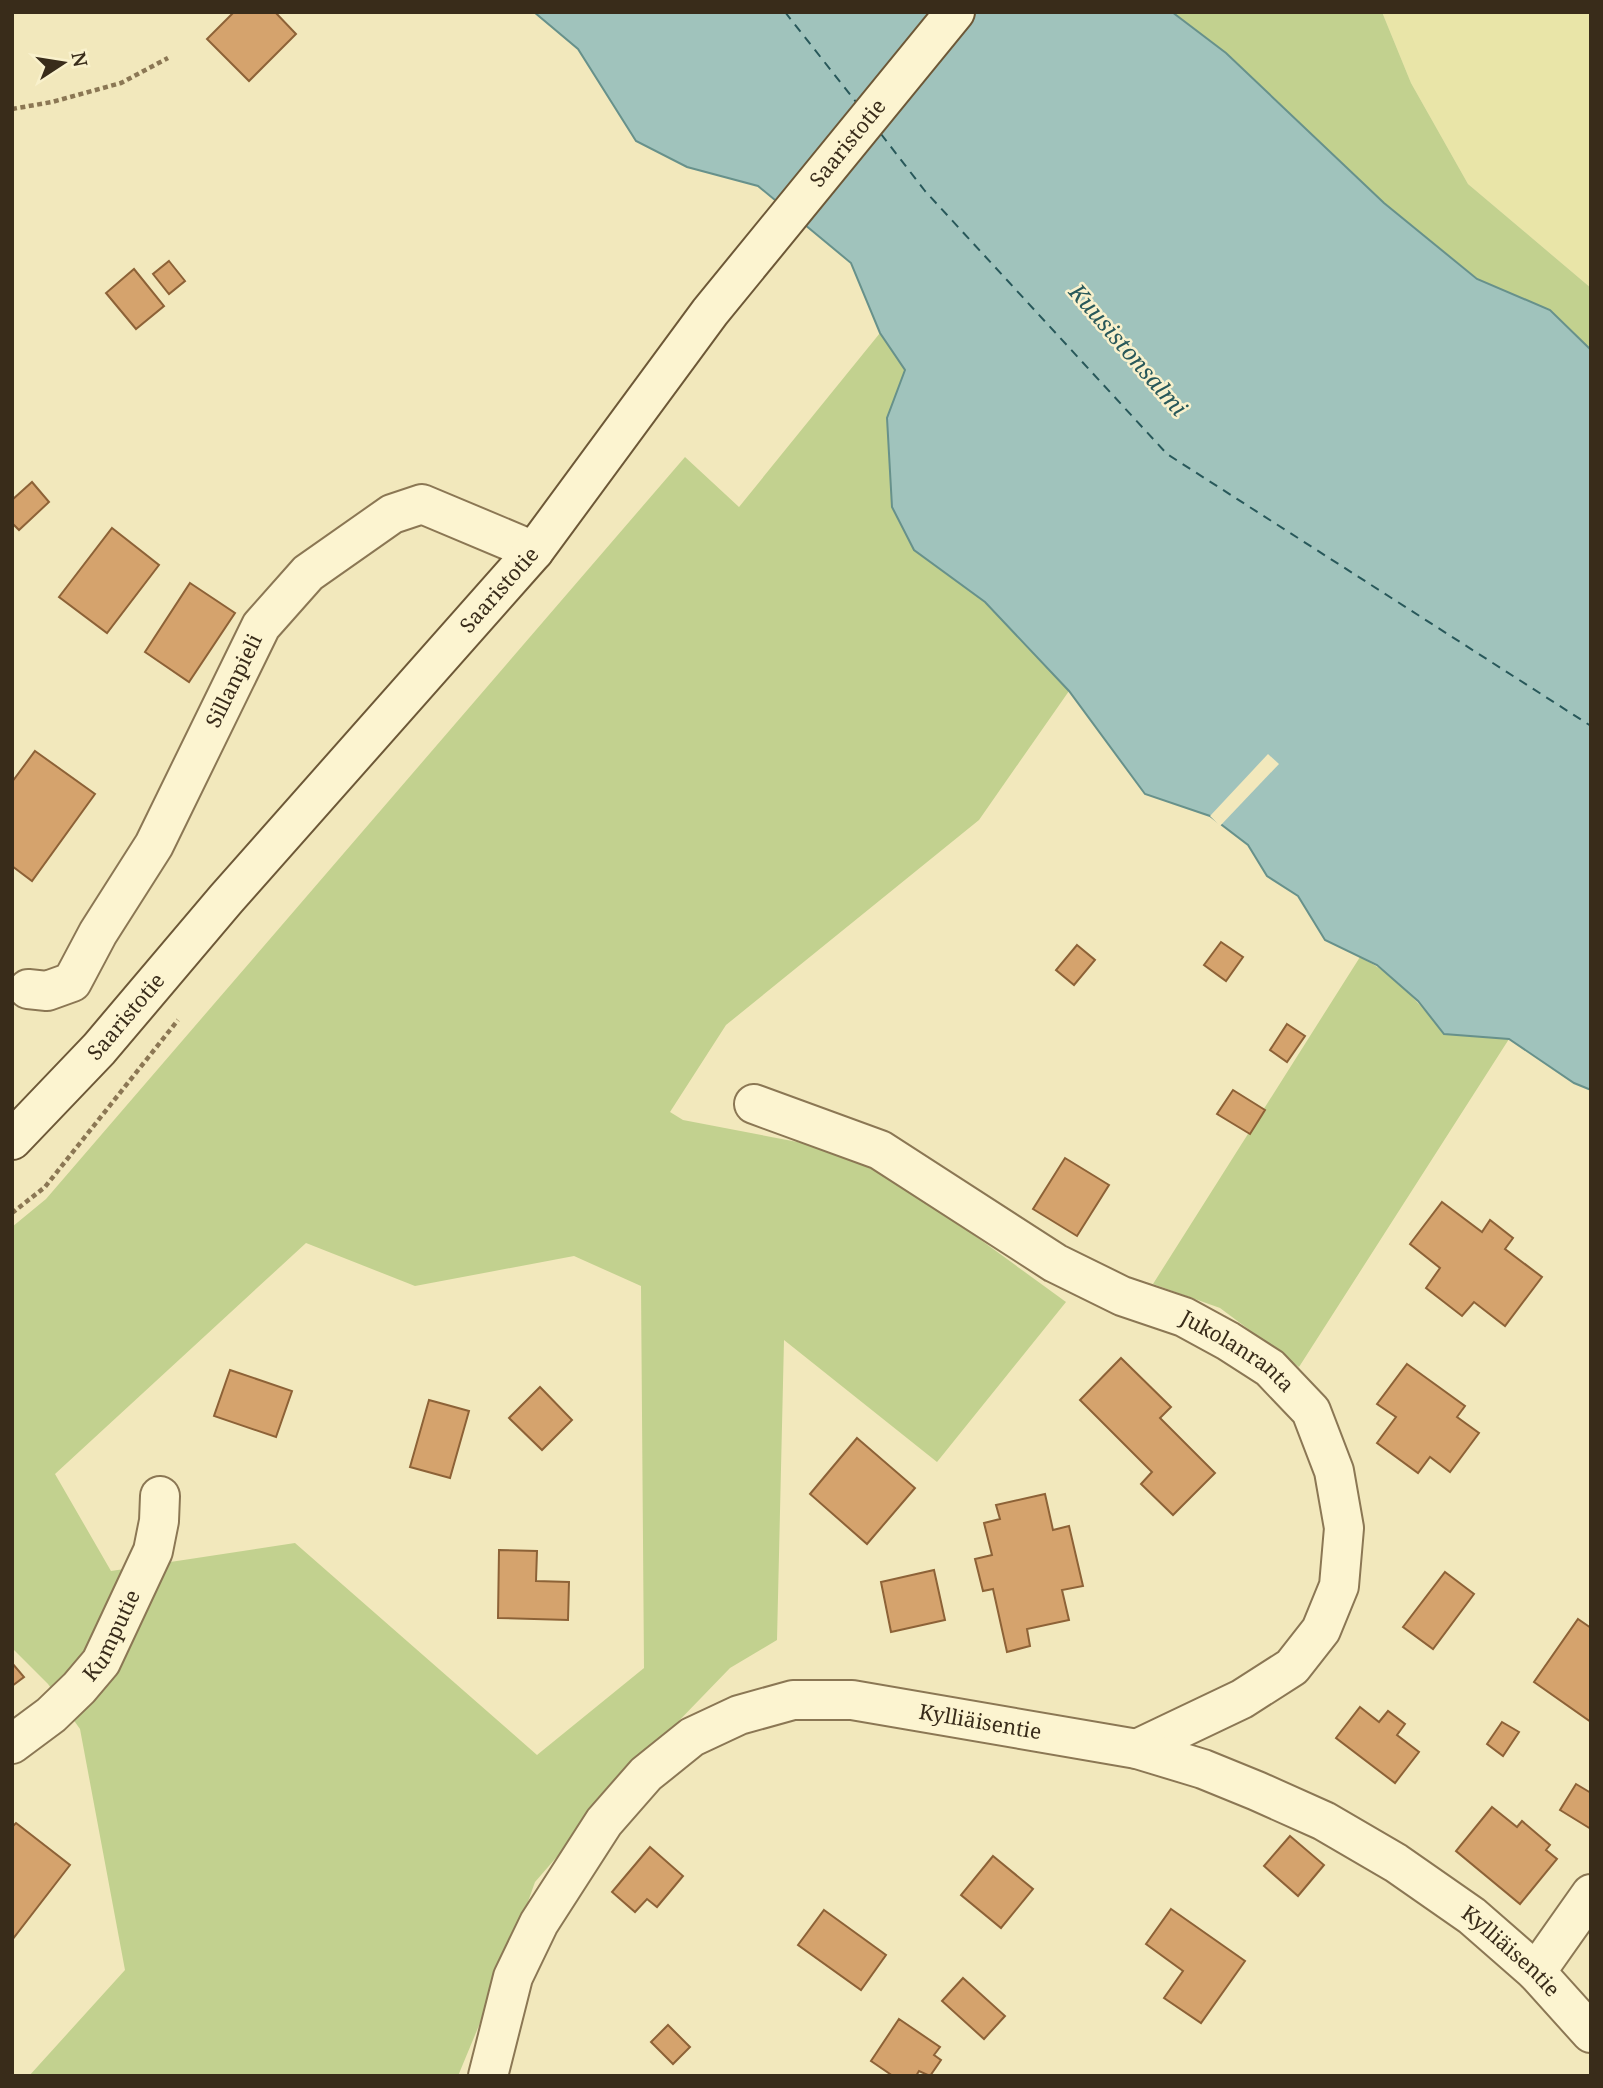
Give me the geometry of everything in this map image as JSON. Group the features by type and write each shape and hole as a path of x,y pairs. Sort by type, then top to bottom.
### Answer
{"street":[{"name":"Saaristotie","path":"12,1140 99,1049 226,899 534,551 710,312 955,12"},
{"name":"Sillanpieli","path":"28,989 47,991 72,982 98,933 154,845 261,626 309,573 392,514 422,504 534,551"},
{"name":"Jukolanranta","path":"754,1104 880,1150 1055,1263 1122,1296 1184,1317 1228,1341 1270,1368 1311,1411 1334,1471 1344,1528 1339,1586 1321,1630 1292,1667 1241,1699 1137,1749"},
{"name":"Kumputie","path":"12,1744 51,1715 79,1688 100,1662 153,1551 159,1521 160,1496"},
{"name":"Kylliäisentie","path":"488,2076 513,1977 539,1923 604,1822 646,1774 692,1737 739,1715 793,1700 852,1700 1137,1749 1203,1769 1324,1821 1396,1863 1472,1916 1536,1972 1591,2033"},
{"path":"1536,1972 1591,1894"}],"path":[{"path":"12,108 52,102 121,83 169,58"}],"shaded area":[{"path":"1382,12 1591,12 1591,288 1468,184 1411,83"}],"green space":[{"path":"1172,12 1382,12 1411,83 1468,184 1591,288 1591,350 1550,310 1478,279 1384,203 1226,53"},
{"path":"880,333 905,370 887,418 892,507 914,550 985,602 1069,691 979,820 726,1025 670,1112 683,1120 829,1148 890,1174 1066,1302 937,1462 784,1340 777,1640 730,1668 641,1760 535,1882 514,1941 458,2076 29,2076 125,1970 80,1729 48,1684 12,1648 12,1227 46,1199 685,457 739,507","holes":["306,1243 415,1286 574,1256 641,1286 644,1668 537,1755 295,1543 111,1571 55,1474"]},
{"path":"1360,957 1396,981 1444,1034 1509,1039 1299,1367 1220,1308 1153,1284"}],"water":[{"name":"Kuusistonsalmi","path":"534,12 1172,12 1226,53 1384,203 1477,279 1550,310 1591,350 1591,1090 1574,1083 1509,1039 1444,1034 1418,1001 1377,965 1325,940 1298,896 1267,876 1248,845 1210,816 1145,794 1069,691 985,602 914,550 892,507 887,418 905,370 880,333 851,263 758,186 687,167 636,141 578,49"}],"pier":[{"path":"1268,754 1279,764 1220,826 1210,816"}],"building":[{"path":"234,12 275,12 296,34 249,81 207,39"},
{"path":"169,261 185,281 169,294 153,274"},
{"path":"134,269 164,306 136,329 106,293"},
{"path":"32,482 49,502 19,530 12,523 12,500"},
{"path":"112,528 159,565 107,633 59,597"},
{"path":"190,583 235,613 189,682 145,652"},
{"path":"35,751 95,794 32,881 12,866 12,782"},
{"path":"1221,942 1243,957 1226,981 1204,965"},
{"path":"1077,945 1095,960 1074,985 1056,970"},
{"path":"1287,1024 1305,1036 1287,1062 1270,1050"},
{"path":"1233,1090 1265,1110 1250,1134 1217,1114"},
{"path":"1065,1158 1109,1185 1077,1236 1033,1209"},
{"path":"1442,1202 1482,1232 1490,1220 1513,1238 1505,1249 1542,1277 1505,1326 1474,1302 1462,1316 1426,1288 1440,1268 1410,1244"},
{"path":"1121,1358 1171,1407 1160,1418 1215,1473 1173,1515 1141,1484 1152,1472 1080,1400"},
{"path":"1407,1364 1465,1406 1457,1417 1479,1433 1450,1472 1430,1457 1418,1473 1377,1443 1396,1417 1377,1404"},
{"path":"230,1370 292,1391 276,1437 214,1416"},
{"path":"540,1387 572,1420 542,1450 509,1418"},
{"path":"429,1400 469,1411 450,1478 410,1467"},
{"path":"857,1438 915,1488 867,1544 810,1494"},
{"path":"1045,1494 1053,1530 1069,1526 1083,1586 1062,1590 1069,1620 1027,1629 1030,1646 1007,1652 993,1589 983,1591 975,1559 992,1555 984,1523 1000,1519 996,1505"},
{"path":"499,1550 537,1551 536,1581 569,1582 568,1620 498,1618"},
{"path":"934,1570 945,1620 891,1632 881,1582"},
{"path":"1445,1572 1474,1594 1433,1649 1403,1627"},
{"path":"1578,1619 1591,1628 1591,1722 1534,1682"},
{"path":"12,1663 24,1677 12,1686"},
{"path":"1360,1707 1379,1722 1388,1711 1405,1724 1397,1735 1419,1752 1395,1783 1336,1738"},
{"path":"1502,1722 1519,1732 1503,1756 1487,1744"},
{"path":"1576,1784 1591,1793 1591,1829 1560,1810"},
{"path":"1492,1807 1517,1827 1522,1821 1550,1845 1546,1850 1557,1859 1520,1904 1456,1851"},
{"path":"16,1823 70,1865 12,1940 12,1827"},
{"path":"1290,1836 1324,1865 1298,1896 1264,1866"},
{"path":"650,1847 683,1876 657,1907 647,1899 635,1912 612,1892"},
{"path":"993,1856 1033,1889 1001,1928 961,1895"},
{"path":"1171,1909 1245,1961 1201,2023 1164,1998 1183,1971 1146,1944"},
{"path":"824,1910 886,1955 861,1990 798,1945"},
{"path":"963,1978 1005,2016 984,2039 942,2001"},
{"path":"899,2019 940,2047 934,2055 941,2060 930,2076 919,2071 916,2076 893,2076 871,2061"},
{"path":"668,2025 690,2047 673,2064 651,2042"}],"ferry route":[{"path":"785,12 856,102"},
{"path":"881,134 925,191 1167,454 1591,726"}]}
